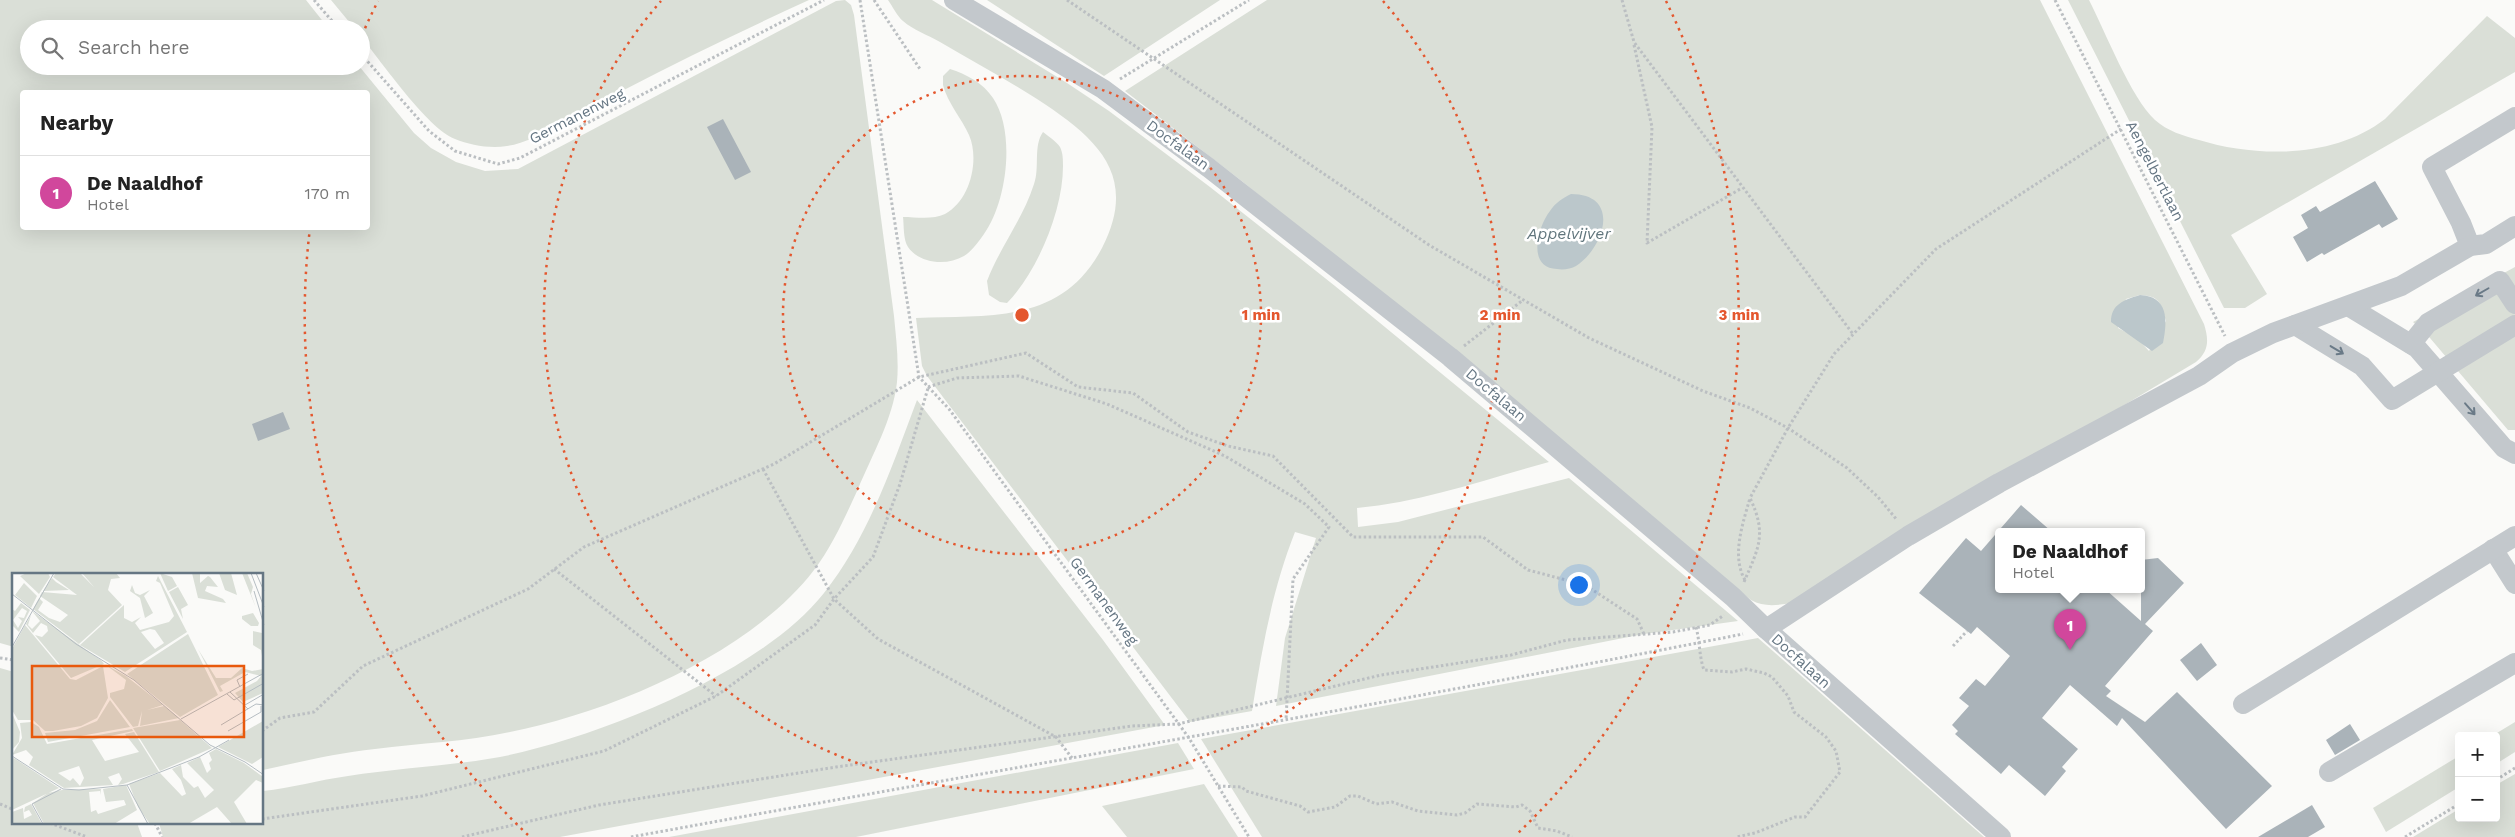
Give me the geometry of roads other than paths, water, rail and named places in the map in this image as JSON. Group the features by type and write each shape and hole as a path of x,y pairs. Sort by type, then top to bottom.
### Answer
{"street":[{"name":"Docfalaan","path":"954,0 1103,90 1209,168 1450,357 1736,599 1766,629 2001,837"},
{"path":"2470,246 2462,223 2432,167 2515,117"},
{"path":"1766,629 1908,536 2008,478 2198,376 2232,353 2273,333 2401,286 2470,246 2486,244 2515,226"},
{"path":"2411,344 2428,323 2500,281 2515,304"},
{"path":"2348,306 2417,348 2504,448 2515,454"},
{"path":"2295,325 2362,366 2392,400 2515,325"},
{"path":"2243,704 2515,536"},
{"path":"2493,549 2515,584"},
{"path":"2329,772 2515,663"}],"water":[{"name":"Appelvijver","path":"1571,194 1587,196 1597,203 1602,212 1603,223 1600,235 1594,247 1576,266 1569,269 1547,267 1541,262 1538,254 1537,245 1542,226 1554,206"},
{"path":"2140,295 2149,296 2156,300 2164,311 2163,343 2152,351 2111,322 2113,311 2116,307 2124,301"}],"place":[{"name":"De Naaldhof","path":"2070,650"}]}
